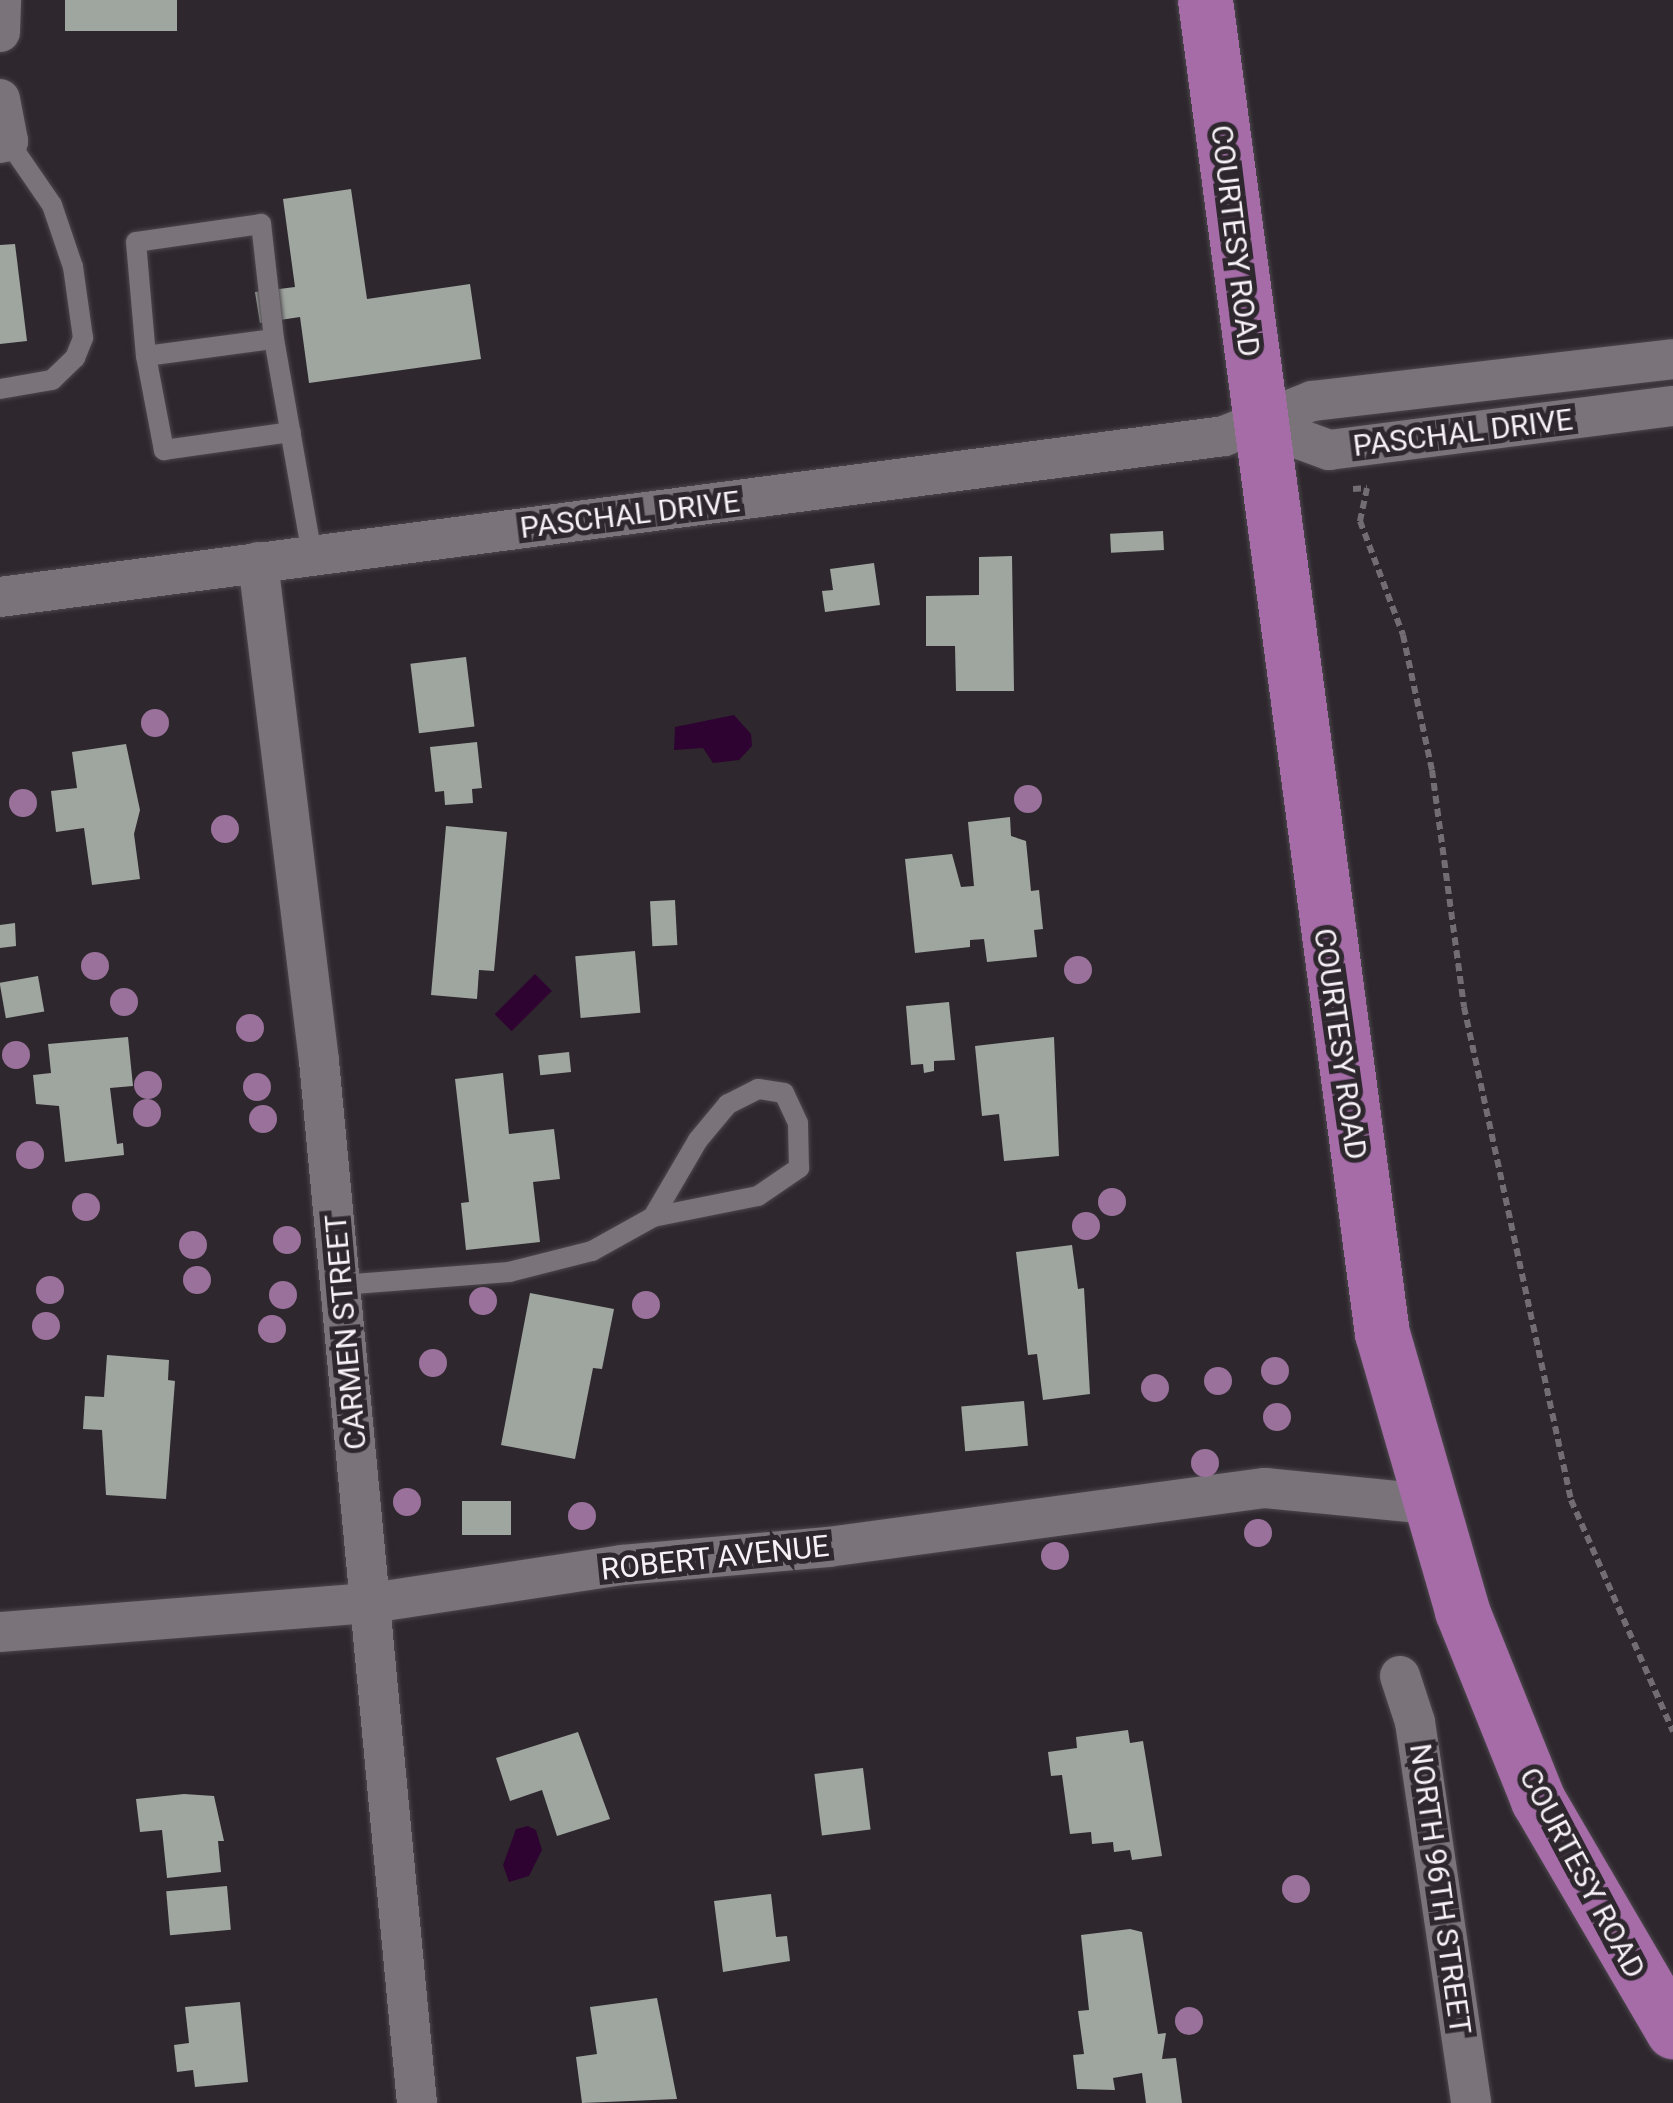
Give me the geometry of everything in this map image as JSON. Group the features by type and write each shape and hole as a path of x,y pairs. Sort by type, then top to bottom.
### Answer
{"main road":[{"name":"COURTESY ROAD","path":"1205,0 1360,1194 1382,1333 1462,1612 1538,1800 1673,2031"}],"street":[{"path":"0,32 1,0"},
{"path":"0,98 4,142"},
{"name":"PASCHAL DRIVE","path":"0,596 1224,436 1312,401 1673,359"},
{"name":"PASCHAL DRIVE","path":"1258,424 1330,450 1673,406"},
{"name":"CARMEN STREET","path":"258,562 342,1284 417,2103"},
{"name":"ROBERT AVENUE","path":"0,1632 371,1603 622,1566 828,1547 1265,1488 1429,1504"},
{"name":"NORTH 96TH STREET","path":"1400,1676 1415,1722 1471,2103"}],"lane":[{"path":"0,388 52,380 75,358 82,338 73,266 52,205 4,142"},
{"path":"291,432 164,450 146,356 136,242 261,224 274,339 291,432 312,555"},
{"path":"146,356 274,339"},
{"path":"342,1284 509,1272 592,1251 653,1217 758,1196 798,1168 798,1123 784,1093 758,1088 728,1104 698,1140 653,1217"}],"path":[{"path":"1367,488 1360,522 1403,635 1432,770 1464,1007 1571,1500 1673,1731"}],"shaded area":[{"path":"734,715 751,734 752,746 739,760 713,763 703,748 674,750 675,727"},
{"path":"535,974 552,991 512,1031 495,1014"},
{"path":"528,1826 536,1830 542,1850 529,1876 509,1882 503,1865 516,1829"}],"building":[{"path":"65,0 177,0 177,31 65,31"},
{"path":"351,189 367,299 470,284 481,359 309,383 300,317 260,323 255,292 295,287 283,199"},
{"path":"15,244 27,341 0,344 0,245"},
{"path":"1163,531 1164,550 1111,553 1110,534"},
{"path":"1012,556 1014,691 956,691 955,646 926,646 926,596 979,595 979,557"},
{"path":"874,563 880,605 825,612 822,591 833,590 830,569"},
{"path":"466,657 475,726 419,733 410,664"},
{"path":"477,742 482,788 472,789 473,803 445,805 444,791 435,792 430,747"},
{"path":"126,744 140,810 134,834 140,879 92,885 84,828 56,832 51,791 77,788 72,752"},
{"path":"1010,817 1011,836 1026,841 1031,891 1039,890 1043,929 1034,930 1037,957 987,962 984,939 970,940 970,947 915,953 905,859 952,854 961,887 974,886 968,822"},
{"path":"446,826 507,832 494,971 479,970 477,999 431,995"},
{"path":"675,900 677,945 652,946 650,901"},
{"path":"15,923 16,946 0,948 0,925"},
{"path":"635,951 640,1013 581,1018 575,956"},
{"path":"38,976 44,1011 6,1018 0,983"},
{"path":"949,1002 955,1060 934,1061 934,1071 924,1073 923,1064 911,1065 906,1006"},
{"path":"128,1037 133,1086 110,1088 117,1144 123,1143 124,1155 65,1162 59,1106 36,1104 33,1075 51,1073 48,1044"},
{"path":"1054,1037 1059,1156 1004,1161 999,1114 982,1116 975,1046"},
{"path":"569,1052 571,1072 540,1075 538,1055"},
{"path":"503,1073 509,1134 554,1129 560,1179 533,1182 540,1242 466,1250 461,1203 469,1202 455,1079"},
{"path":"1072,1245 1078,1289 1084,1288 1090,1394 1043,1400 1037,1354 1028,1355 1016,1252"},
{"path":"530,1293 614,1309 602,1369 593,1368 575,1459 501,1445"},
{"path":"107,1355 169,1360 168,1380 175,1381 166,1499 106,1495 102,1430 83,1429 85,1396 104,1397"},
{"path":"1024,1401 1028,1446 965,1451 961,1406"},
{"path":"462,1501 511,1501 511,1535 462,1535"},
{"path":"1128,1730 1130,1743 1143,1741 1162,1856 1132,1860 1130,1850 1114,1852 1113,1842 1092,1844 1091,1832 1070,1834 1062,1775 1051,1776 1048,1752 1077,1748 1076,1737"},
{"path":"578,1732 610,1819 557,1836 542,1790 510,1801 496,1758"},
{"path":"863,1768 871,1830 822,1836 814,1774"},
{"path":"184,1794 214,1796 224,1841 218,1841 221,1872 167,1878 162,1830 140,1832 136,1799"},
{"path":"227,1886 231,1930 170,1935 166,1891"},
{"path":"771,1894 776,1937 787,1936 790,1961 723,1972 714,1901"},
{"path":"1130,1929 1142,1932 1158,2034 1166,2033 1162,2059 1176,2058 1182,2103 1146,2103 1142,2073 1113,2078 1115,2090 1077,2089 1073,2055 1084,2054 1078,2011 1089,2010 1081,1935"},
{"path":"657,1998 677,2099 582,2103 576,2057 597,2054 590,2007"},
{"path":"240,2002 248,2082 195,2087 193,2070 177,2072 174,2045 189,2043 185,2007"}]}
